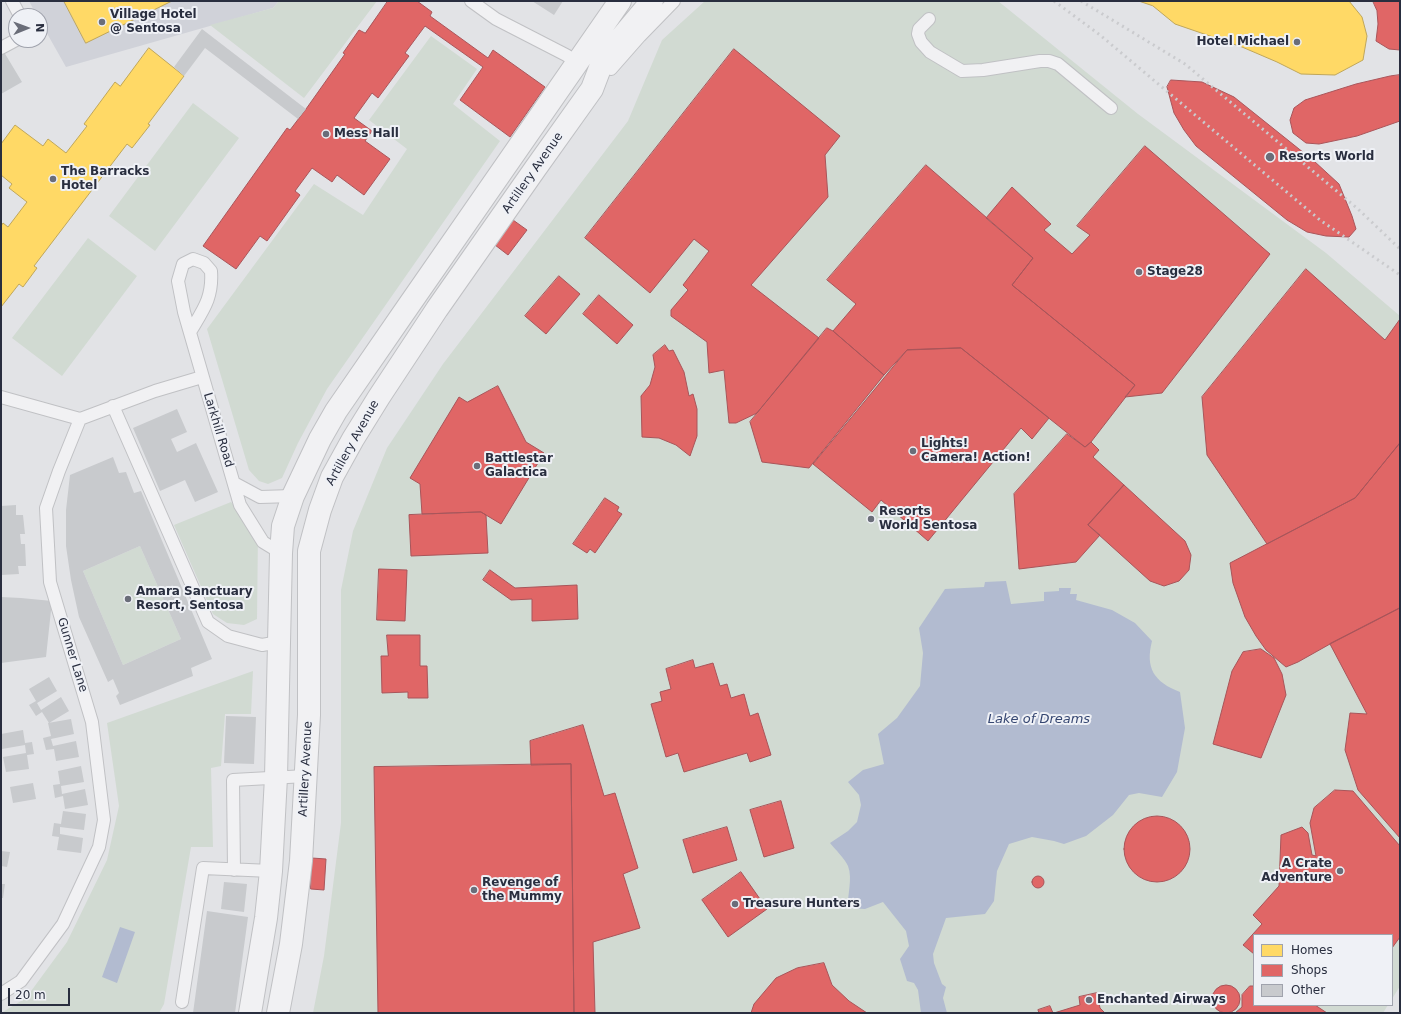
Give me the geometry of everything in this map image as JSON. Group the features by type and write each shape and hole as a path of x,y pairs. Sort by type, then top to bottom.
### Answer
{"street":[{"path":"250,1013 266,918 271,871 276,777 281,553 283,526 294,496 320,439 336,411 620,1"},
{"name":"Artillery Avenue","path":"278,1013 298,900 302,854 309,715 309,551 320,510 332,477 352,439 400,365 592,89 600,68 620,39 652,1"}],"lane":[{"path":"471,1 496,18 577,62"},
{"path":"592,89 674,1"},
{"path":"929,19 919,29 918,34 921,42 930,52 962,71 983,70 1040,61 1049,61 1058,64 1111,108"},
{"name":"Larkhill Road","path":"190,332 207,304 212,286 211,271 204,263 193,259 183,264 178,281 190,332 202,377 240,505 263,542 281,553"},
{"path":"1,397 80,419 113,406 202,377"},
{"path":"113,406 208,622 228,636 262,644 279,642"},
{"name":"Gunner Lane","path":"1,994 21,981 64,924 99,847 104,820 92,722 50,582 46,508 59,470 80,419"},
{"name":"Larkhill Road","path":"234,483 260,497 294,496"},
{"path":"234,870 233,780 306,776"},
{"path":"182,1002 203,868 234,870 255,869 271,871"}],"shaded area":[{"path":"29,1 279,1 273,8 66,67 48,35 48,8 33,8"},
{"path":"279,1 377,1 304,98 210,25 273,8"},
{"name":"Resorts World Sentosa","path":"705,1 998,1 1138,114 1326,253 1400,316 1400,986 1393,997 1393,934 1253,934 1253,1006 1387,1006 1383,1013 313,1013 324,956 341,823 341,590 353,531 387,448 443,364 628,121 662,40"},
{"path":"431,36 477,69 453,104 500,141 327,389 298,443 282,478 268,484 259,481 249,470 207,329 314,184 363,215 407,149 369,120"},
{"path":"193,103 239,138 155,251 109,216"},
{"path":"88,238 137,276 62,376 12,338"},
{"path":"231,502 258,532 257,619 244,625 227,623 213,614 174,525"},
{"path":"140,546 181,639 123,665 83,571"},
{"path":"253,671 251,714 225,714 221,766 211,768 213,847 191,847 164,1004 159,1013 1,1013 26,998 67,942 107,860 119,806 107,723"}],"water":[{"name":"Lake of Dreams","path":"1006,581 1011,604 1044,601 1044,592 1059,591 1059,588 1071,588 1070,594 1077,594 1076,600 1112,610 1135,623 1152,641 1150,659 1154,673 1164,684 1180,692 1185,728 1177,772 1162,797 1139,793 1129,795 1113,815 1086,836 1064,844 1032,837 1009,844 997,871 994,901 985,914 946,918 933,954 934,963 942,984 946,987 943,998 947,1013 921,1013 918,990 914,983 907,981 900,959 909,946 906,931 883,902 865,909 848,908 850,876 848,866 845,860 830,843 848,831 857,822 861,805 859,795 848,782 863,770 884,764 878,734 897,718 920,686 923,653 919,628 945,589 984,587 985,582"},
{"path":"120,927 135,932 117,983 102,977"}],"building: Homes":[{"name":"Village Hotel @ Sentosa","path":"64,1 172,1 86,43"},
{"name":"Hotel Michael","path":"1139,1 1349,1 1362,17 1367,36 1363,60 1335,75 1301,74 1242,47 1175,24 1153,6"},
{"name":"The Barracks Hotel","path":"149,48 184,76 132,148 127,144 34,266 37,268 23,287 19,284 1,307 1,226 3,223 8,227 27,202 9,188 12,184 1,175 1,144 15,125 43,146 48,139 66,153 87,126 84,124 115,82 120,86"}],"building: Shops":[{"name":"Mess Hall","path":"388,1 417,1 432,12 430,16 488,58 493,50 545,87 510,137 460,100 483,67 425,26 405,53 409,56 378,98 372,93 354,118 372,131 365,141 390,159 364,195 337,175 332,182 312,168 295,191 300,195 267,241 260,236 236,269 203,246 287,128 290,130 306,109 345,54 343,53 359,30 365,33"},
{"path":"1373,1 1400,1 1400,50 1389,49 1376,41 1378,24 1377,11"},
{"path":"734,49 840,136 825,155 828,197 751,285 819,338 757,413 736,423 729,423 724,370 709,373 707,342 671,316 671,310 688,290 683,285 709,251 694,239 650,293 585,238"},
{"path":"1400,75 1400,121 1357,136 1319,144 1306,143 1293,133 1290,120 1294,108 1305,100 1356,84"},
{"path":"1171,80 1202,82 1234,97 1314,161 1339,184 1356,229 1349,237 1326,236 1307,232 1287,220 1196,146 1174,113 1167,87"},
{"name":"Stage28","path":"1145,146 1270,254 1162,393 1125,397 1135,385 1012,285 1033,258 986,218 1012,187 1051,224 1044,230 1072,254 1090,235 1077,226"},
{"path":"926,165 1033,258 1012,285 1135,385 1091,442 1085,447 961,348 907,350 884,375 833,331 856,304 827,280"},
{"path":"513,220 527,230 508,255 495,245"},
{"path":"1306,269 1385,340 1400,319 1400,443 1355,498 1267,544 1207,455 1202,397"},
{"path":"559,276 580,294 546,334 525,316"},
{"path":"599,295 633,325 617,344 583,314"},
{"path":"827,328 833,331 884,375 809,468 762,462 750,422"},
{"path":"665,345 669,351 673,350 684,372 689,396 693,394 697,409 697,436 690,456 676,445 659,438 642,437 641,396 650,385 655,367 653,355"},
{"name":"Lights! Camera! Action!","path":"961,348 1049,418 1032,439 1021,428 928,541 881,500 872,512 813,464 907,350"},
{"name":"Battlestar Galactica","path":"498,386 526,442 544,453 501,524 481,512 422,514 420,484 410,478 459,397 467,402"},
{"path":"1067,434 1085,447 1091,442 1099,450 1093,457 1124,485 1088,525 1100,535 1076,562 1019,569 1014,494"},
{"path":"1400,443 1400,608 1286,667 1266,650 1245,617 1233,583 1230,563 1355,498"},
{"path":"1124,485 1185,541 1191,555 1189,570 1179,581 1164,586 1150,581 1088,525"},
{"path":"605,498 619,507 617,511 622,514 595,553 590,549 587,553 573,544"},
{"path":"481,512 486,515 488,553 411,556 409,515"},
{"path":"379,569 407,570 405,621 377,620"},
{"path":"490,570 515,588 577,585 578,619 532,621 532,599 511,600 483,580"},
{"path":"1400,608 1400,838 1358,790 1345,750 1350,713 1367,714 1330,644"},
{"path":"387,635 420,635 420,666 427,666 428,698 408,698 408,692 382,693 381,656 388,656"},
{"path":"1261,649 1274,658 1282,674 1286,695 1261,758 1213,744 1232,671 1243,652"},
{"path":"693,660 695,668 713,663 720,686 727,684 731,698 744,694 750,716 758,713 771,755 750,762 747,753 684,772 678,753 666,757 651,704 662,701 660,692 671,689 666,669"},
{"path":"583,725 604,796 615,793 638,868 623,874 640,928 593,942 595,1013 574,1013 571,764 531,765 530,741"},
{"name":"Revenge of the Mummy","path":"571,764 574,1013 378,1013 374,767"},
{"name":"A Crate Adventure","path":"1335,790 1353,791 1400,846 1400,937 1393,947 1393,934 1253,934 1253,953 1243,945 1262,924 1253,915 1279,886 1281,835 1302,827 1308,833 1312,855 1316,856 1310,823 1314,808"},
{"path":"781,801 794,848 764,857 750,810"},
{"path":"1151,816 1163,816 1175,821 1185,831 1190,843 1188,862 1175,877 1163,882 1151,882 1139,877 1129,867 1124,855 1124,843 1129,831 1139,821"},
{"path":"727,827 737,860 693,873 683,840"},
{"path":"312,858 326,859 324,890 311,889"},
{"name":"Treasure Hunters","path":"741,872 767,909 728,937 702,900"},
{"path":"1040,876 1043,877 1043,887 1036,888 1033,887 1032,880 1033,877"},
{"path":"824,963 832,985 849,1001 867,1013 751,1013 754,1004 776,978 797,968"},
{"path":"1226,985 1236,989 1240,999 1236,1009 1226,1013 1216,1009 1212,999 1216,989"},
{"path":"1250,986 1253,986 1253,1006 1316,1006 1327,1013 1235,1013 1242,1007 1242,995"},
{"name":"Enchanted Airways","path":"1097,993 1100,1008 1105,1013 1054,1013 1080,1005 1079,997"},
{"path":"1050,1006 1053,1013 1039,1013 1038,1010"}],"building: Other":[{"path":"532,1 563,1 554,15"},
{"path":"202,29 306,109 298,119 205,48 184,76 174,67"},
{"path":"4,52 22,82 1,94 1,54"},
{"path":"177,409 187,432 171,439 177,452 196,443 218,492 195,502 185,480 160,491 133,428"},
{"path":"113,457 119,473 126,472 134,493 141,491 212,659 191,668 193,676 120,705 116,696 119,693 113,679 108,682 79,617 71,580 66,546 66,510 70,475","holes":["140,546 181,639 123,665 83,571"]},
{"path":"16,505 16,515 23,515 25,534 20,534 21,544 25,544 26,566 18,566 19,574 1,575 1,506"},
{"path":"1,597 52,601 46,657 1,663"},
{"path":"49,677 57,691 37,703 41,710 61,697 69,711 49,723 42,712 36,716 29,705 36,701 29,689"},
{"path":"226,716 256,717 254,764 224,763"},
{"path":"71,719 74,734 51,739 53,746 76,741 79,757 56,761 54,749 46,750 43,738 51,736 48,723"},
{"path":"23,730 25,743 32,742 34,754 27,755 29,769 6,772 3,757 26,753 25,745 2,749 1,734"},
{"path":"81,766 84,782 61,786 62,794 85,789 88,805 65,809 63,796 55,798 53,785 60,784 58,771"},
{"path":"33,783 36,799 13,803 10,787"},
{"path":"63,811 86,814 84,830 60,827 60,834 83,838 81,853 57,850 59,837 52,836 54,823 61,824"},
{"path":"1,851 10,852 7,867 1,866"},
{"path":"224,882 247,884 244,912 221,909"},
{"path":"1,884 5,884 3,898 1,898"},
{"path":"207,911 248,917 235,1013 193,1013"}],"railway":[{"path":"1054,1 1100,35 1320,220 1400,275"},
{"path":"1081,1 1185,64 1358,209 1400,249"}],"place":[{"name":"Village Hotel @ Sentosa","path":"102,22"},
{"name":"Hotel Michael","path":"1297,42"},
{"name":"Mess Hall","path":"326,134"},
{"name":"Resorts World","path":"1270,157"},
{"name":"The Barracks Hotel","path":"53,179"},
{"name":"Stage28","path":"1139,272"},
{"name":"Lights! Camera! Action!","path":"913,451"},
{"name":"Battlestar Galactica","path":"477,466"},
{"name":"Resorts World Sentosa","path":"871,519"},
{"name":"Amara Sanctuary Resort, Sentosa","path":"128,599"},
{"name":"A Crate Adventure","path":"1340,871"},
{"name":"Revenge of the Mummy","path":"474,890"},
{"name":"Treasure Hunters","path":"735,904"},
{"name":"Enchanted Airways","path":"1089,1000"}]}
